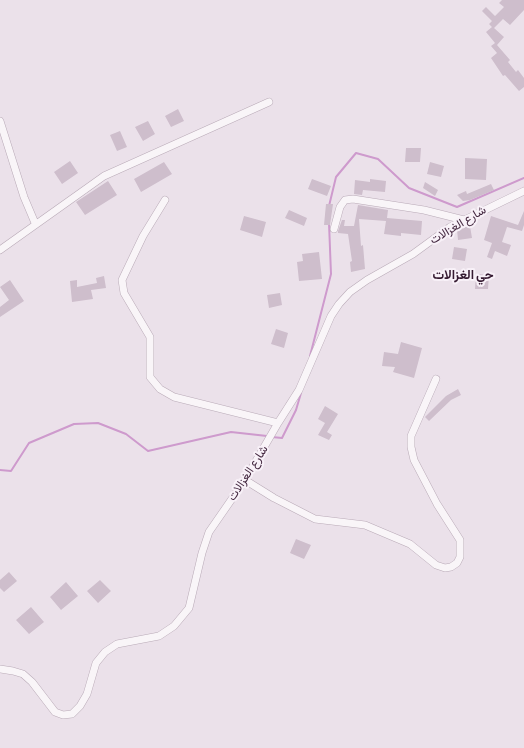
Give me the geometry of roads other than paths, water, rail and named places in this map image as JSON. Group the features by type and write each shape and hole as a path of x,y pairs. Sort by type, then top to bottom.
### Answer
{"street":[{"path":"0,250 35,223 104,176 269,102"},
{"path":"0,121 24,197 35,223"},
{"name":"شارع الغزالات","path":"0,669 23,674 32,682 55,712 63,715 72,714 80,706 87,694 96,663 105,652 117,644 159,636 174,626 189,608 202,553 209,532 245,480 299,390 331,316 350,292 464,220 524,191"},
{"path":"334,229 340,207 345,200 353,199 417,208 464,220"},
{"path":"165,200 144,236 122,280 124,293 150,337 150,377 160,389 174,397 278,423"},
{"path":"245,480 274,498 315,519 364,525 410,544 436,565 445,568 451,567 457,563 460,556 460,540 437,504 414,460 410,436 436,380"}],"waterway":[{"path":"329,206 336,177 356,153 378,159 409,188 457,207 524,178"},
{"path":"310,356 331,274 329,223"},
{"path":"272,437 282,438 296,410 301,393"},
{"path":"0,470 11,471 29,443 74,424 98,423 126,434 148,451 231,432 267,436"}],"district":[{"name":"حي الغزالات","path":"463,275"}]}
